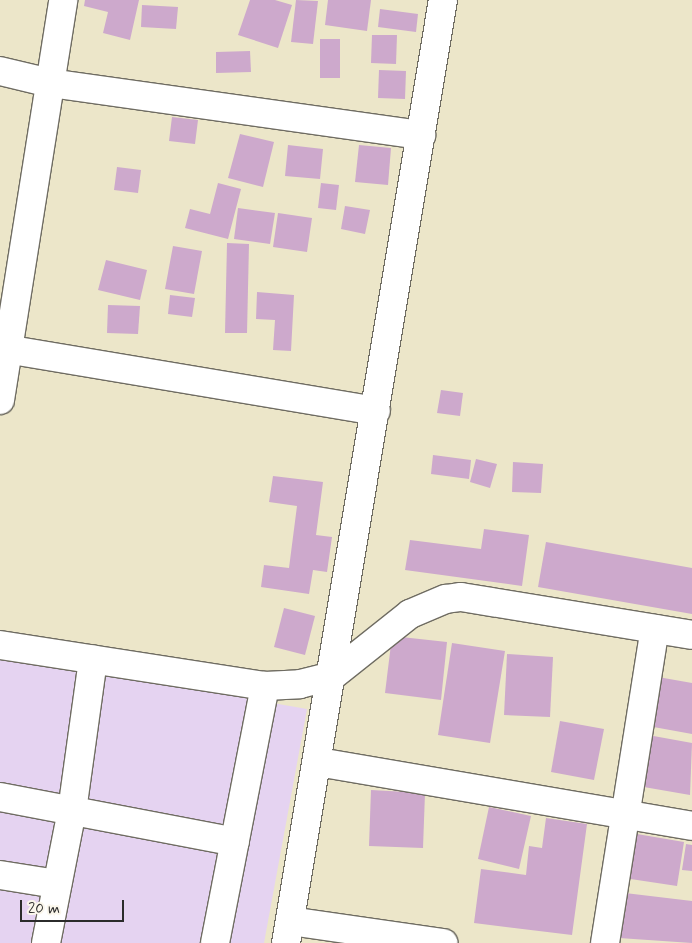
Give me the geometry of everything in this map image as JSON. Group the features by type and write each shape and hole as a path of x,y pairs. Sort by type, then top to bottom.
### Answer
{"street":[{"path":"0,400 4,349 63,0"},
{"path":"443,0 318,762 288,932 444,943"},
{"path":"0,71 50,82 421,135"},
{"path":"4,349 376,411"},
{"path":"0,645 265,686 300,684 332,676 410,614 446,600 461,597 692,635"},
{"path":"605,943 655,630"},
{"path":"46,943 72,811 93,659"},
{"path":"215,943 265,686"},
{"path":"318,762 692,826"},
{"path":"0,797 235,842"},
{"path":"0,875 58,884"}],"shaded area":[{"path":"0,655 307,709 264,943 0,943"}],"building":[{"path":"85,0 139,0 130,40 103,33 108,12 84,6"},
{"path":"250,0 275,0 292,5 278,48 238,35"},
{"path":"296,0 318,1 313,44 291,42"},
{"path":"328,0 371,0 367,31 325,25"},
{"path":"142,5 178,7 176,29 141,27"},
{"path":"380,9 418,14 416,32 378,27"},
{"path":"372,35 397,35 396,64 371,63"},
{"path":"320,39 340,39 340,78 320,78"},
{"path":"250,51 251,72 216,73 216,52"},
{"path":"379,70 406,71 405,99 378,98"},
{"path":"172,117 198,120 195,144 169,141"},
{"path":"240,134 274,142 263,187 228,178"},
{"path":"288,145 323,149 320,179 285,176"},
{"path":"359,145 391,148 388,185 355,182"},
{"path":"117,167 141,170 138,193 114,190"},
{"path":"218,183 241,189 228,239 185,228 190,209 210,214"},
{"path":"321,183 339,185 336,210 318,208"},
{"path":"345,206 370,210 365,234 341,229"},
{"path":"238,208 275,213 270,244 234,239"},
{"path":"278,213 312,218 307,252 273,247"},
{"path":"227,243 249,244 247,333 225,333"},
{"path":"173,246 202,251 194,294 165,289"},
{"path":"106,260 147,270 140,300 98,290"},
{"path":"257,292 294,295 291,351 273,350 275,320 256,319"},
{"path":"170,295 195,298 192,317 168,314"},
{"path":"108,305 140,306 138,334 107,333"},
{"path":"441,390 463,393 460,416 437,413"},
{"path":"433,455 471,460 469,479 431,474"},
{"path":"476,459 497,464 490,488 470,482"},
{"path":"513,462 543,464 541,493 512,492"},
{"path":"273,476 323,482 316,535 332,537 327,572 313,570 309,594 261,587 264,565 289,568 297,506 269,502"},
{"path":"484,529 529,535 522,586 405,570 410,540 481,549"},
{"path":"546,542 692,568 692,614 538,587"},
{"path":"284,608 315,616 305,655 274,647"},
{"path":"392,636 447,642 441,700 385,693"},
{"path":"452,643 505,651 490,743 438,735"},
{"path":"507,654 553,657 550,717 504,715"},
{"path":"658,677 692,683 692,734 648,726"},
{"path":"560,721 604,729 594,780 551,772"},
{"path":"648,735 692,743 690,795 638,786"},
{"path":"371,790 425,793 423,848 369,846"},
{"path":"489,807 531,816 519,869 478,859"},
{"path":"546,818 587,824 572,935 474,923 481,869 526,875 529,846 542,848"},
{"path":"631,833 684,842 677,886 624,878"},
{"path":"686,844 692,845 692,871 682,870"},
{"path":"625,893 692,901 692,943 619,938"}]}
